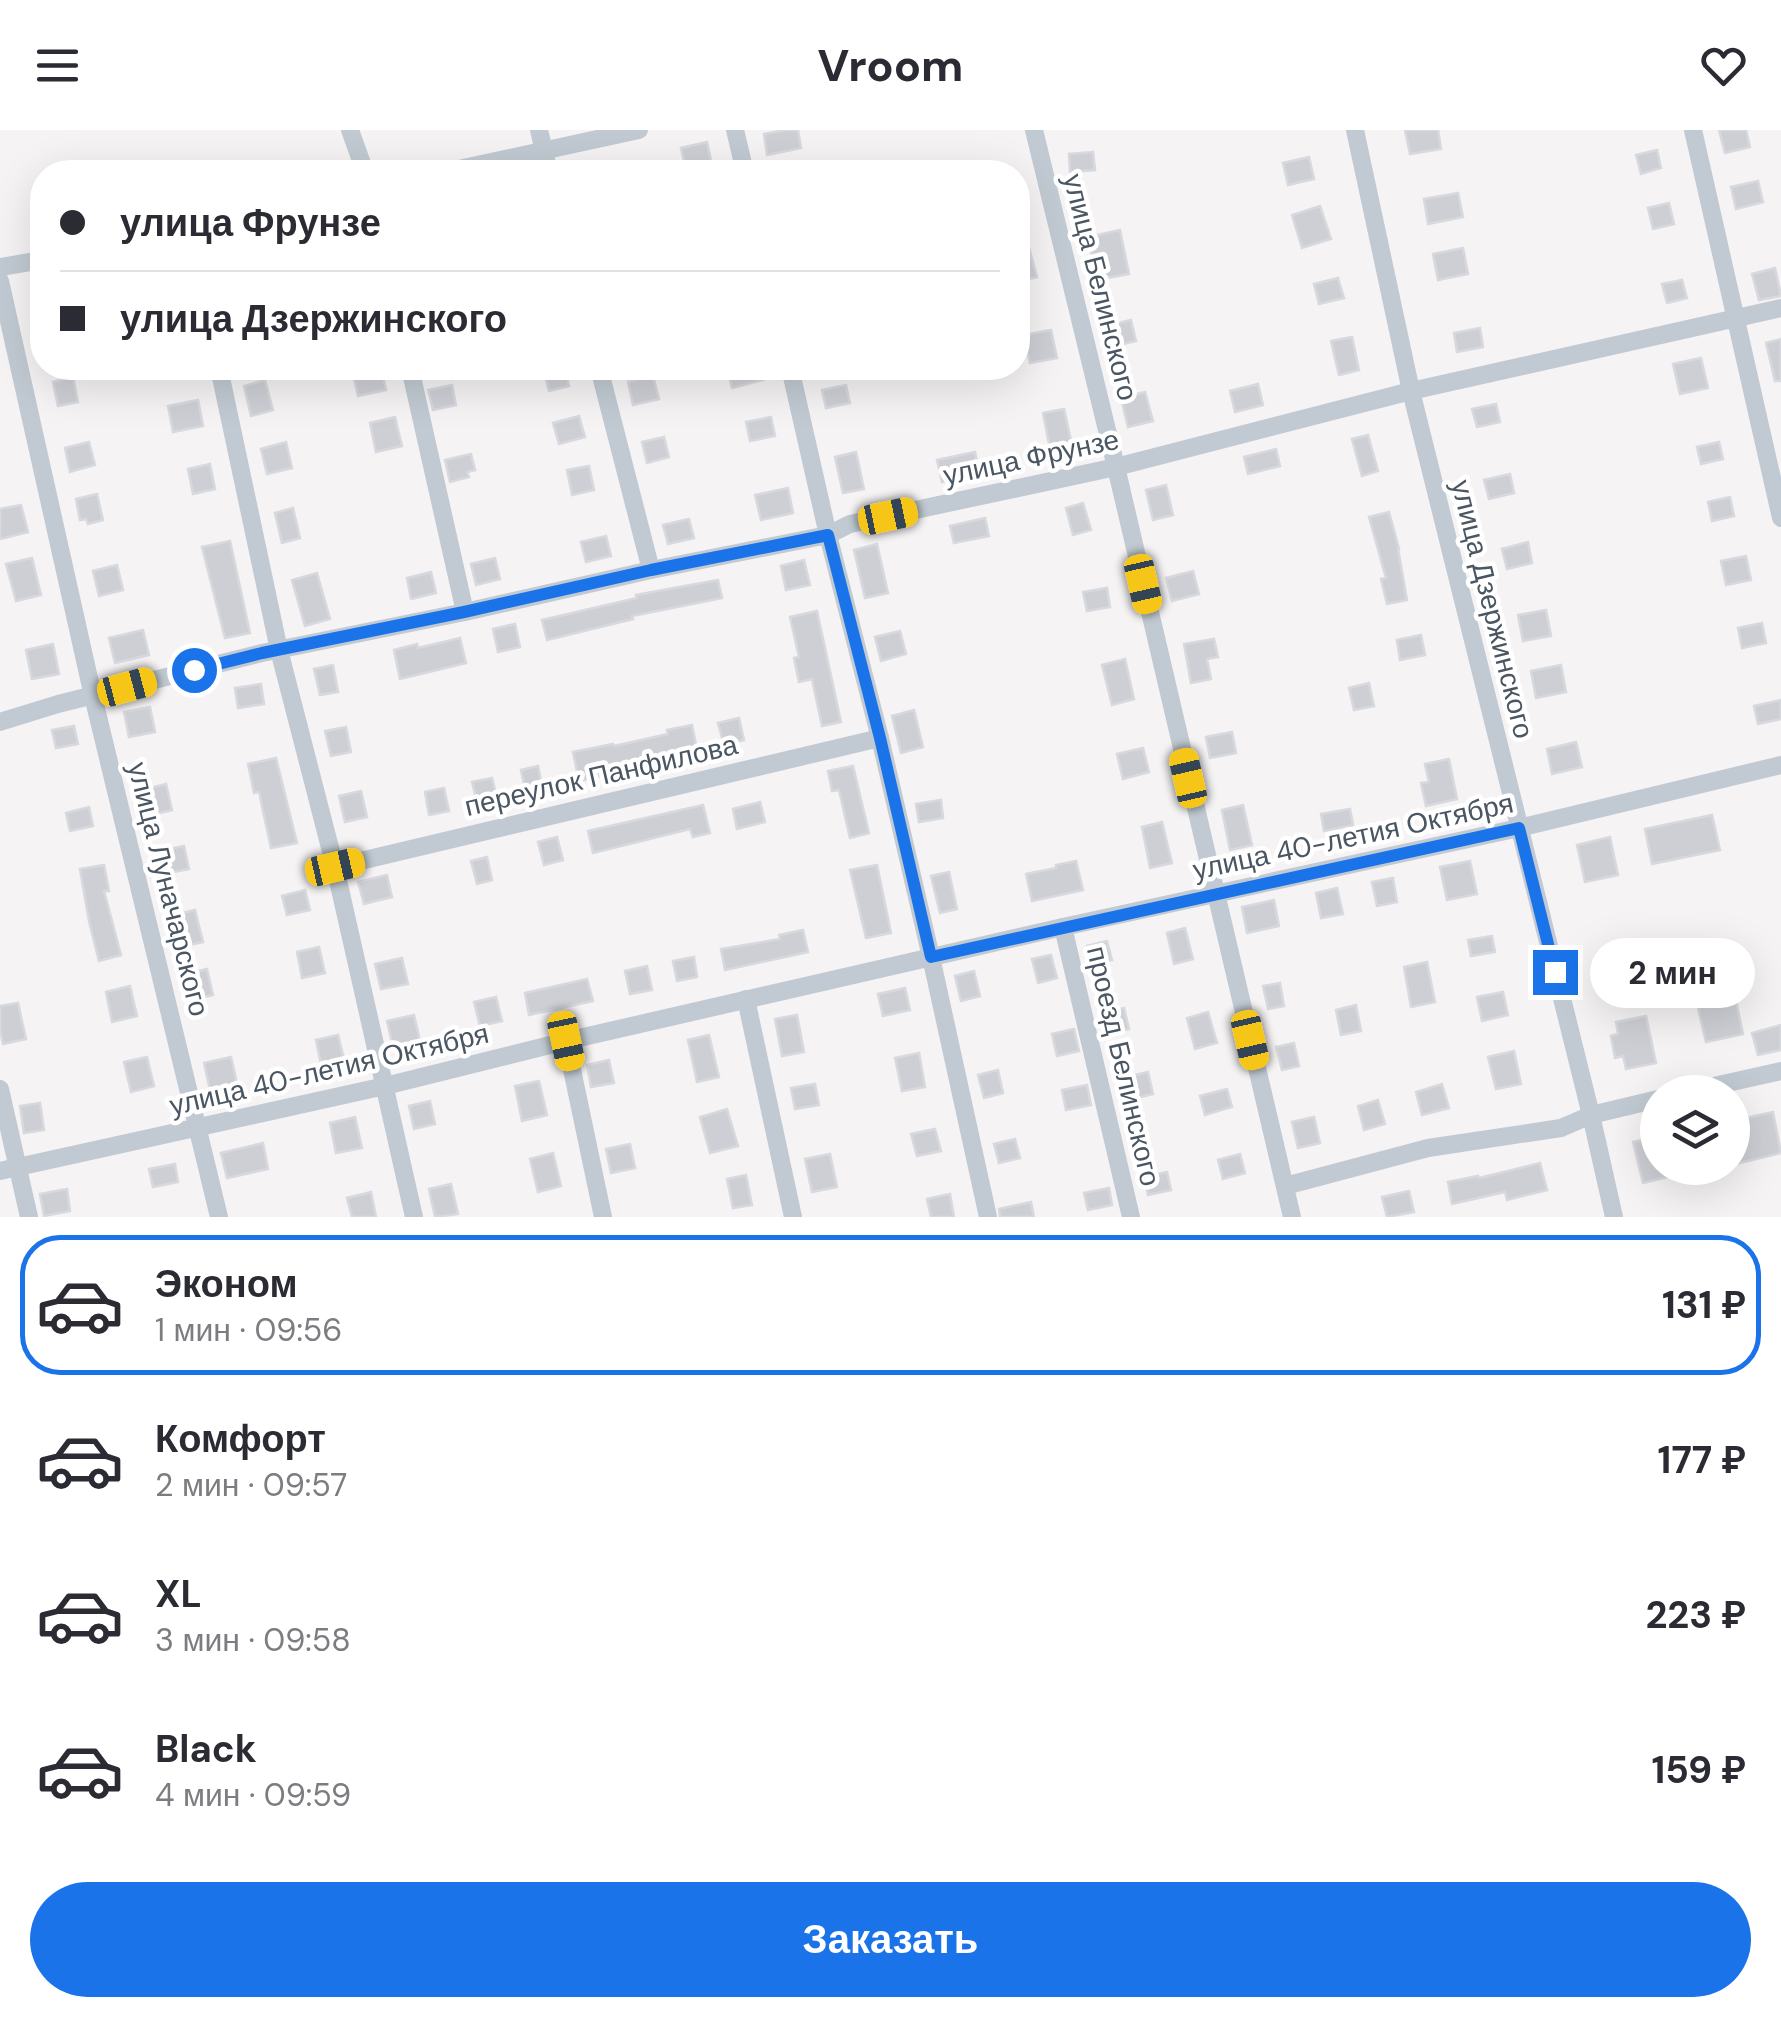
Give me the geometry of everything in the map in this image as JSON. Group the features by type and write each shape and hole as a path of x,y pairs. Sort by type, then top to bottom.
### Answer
{"street":[{"path":"350,130 360,160"},
{"path":"539,130 546,160"},
{"path":"504,160 639,130"},
{"path":"735,130 742,160"},
{"name":"улица Белинского","path":"1034,130 1292,1217"},
{"name":"улица Дзержинского","path":"1355,130 1411,391 1614,1217"},
{"path":"1693,130 1781,518"},
{"path":"0,267 30,262"},
{"name":"улица Луначарского","path":"0,280 93,696 219,1217"},
{"name":"улица Фрунзе","path":"0,722 262,653 828,535 850,524 1116,467 1411,391 1781,308"},
{"path":"222,380 279,650 335,867 414,1217"},
{"path":"413,380 464,612"},
{"path":"602,380 651,570"},
{"path":"793,380 880,738 988,1217"},
{"name":"переулок Панфилова","path":"335,867 880,738"},
{"name":"улица 40-летия Октября","path":"9,1169 385,1086 1063,927 1519,828 1781,764"},
{"name":"проезд Белинского","path":"1063,927 1130,1217"},
{"path":"746,1000 793,1217"},
{"path":"566,1041 603,1217"},
{"path":"1750,1078 1781,1071"},
{"path":"0,1089 9,1169 29,1217"},
{"path":"1285,1186 1428,1148 1561,1128 1591,1115 1640,1103"}],"building":[{"path":"798,130 801,148 767,155 764,134"},
{"path":"1405,130 1438,130 1441,149 1410,154"},
{"path":"1719,130 1746,130 1750,147 1725,153"},
{"path":"707,142 711,160 684,160 681,148"},
{"path":"1657,150 1661,168 1641,174 1636,155"},
{"path":"1093,152 1095,170 1070,172 1069,154"},
{"path":"1309,157 1314,179 1288,185 1283,163"},
{"path":"1758,181 1763,202 1736,209 1731,187"},
{"path":"1458,193 1463,217 1428,224 1424,199"},
{"path":"1669,203 1674,224 1653,229 1648,208"},
{"path":"1320,206 1331,239 1302,248 1292,215"},
{"path":"1120,230 1129,274 1097,280 1088,237"},
{"path":"1463,248 1468,274 1438,280 1433,254"},
{"path":"1030,251 1037,277 1030,279"},
{"path":"1775,268 1781,296 1759,300 1752,274"},
{"path":"1338,278 1344,298 1319,304 1314,284"},
{"path":"1682,280 1687,298 1667,303 1662,284"},
{"path":"1131,320 1136,341 1110,347 1105,326"},
{"path":"1480,328 1483,347 1457,352 1454,333"},
{"path":"1051,330 1057,358 1030,363 1030,334"},
{"path":"1352,337 1359,370 1339,375 1331,341"},
{"path":"1781,339 1781,381 1775,381 1766,343"},
{"path":"1701,358 1708,388 1680,394 1673,364"},
{"path":"74,380 78,402 58,406 53,382"},
{"path":"265,380 273,410 251,416 244,386"},
{"path":"354,380 384,380 386,390 358,396"},
{"path":"546,380 568,380 569,386 549,391"},
{"path":"654,380 659,399 633,405 628,382"},
{"path":"730,380 763,380 732,388"},
{"path":"1258,384 1263,405 1235,412 1230,391"},
{"path":"452,385 456,405 433,410 428,390"},
{"path":"846,385 850,403 826,408 822,390"},
{"path":"1145,392 1153,421 1128,427 1121,398"},
{"path":"198,400 203,426 173,432 168,406"},
{"path":"1496,404 1500,422 1477,427 1472,409"},
{"path":"1064,409 1072,445 1050,449 1043,413"},
{"path":"579,416 585,437 559,444 553,423"},
{"path":"395,417 402,446 376,452 370,423"},
{"path":"771,417 775,436 750,441 746,422"},
{"path":"1368,435 1378,471 1362,476 1352,439"},
{"path":"664,437 669,457 647,463 642,442"},
{"path":"89,442 95,465 70,472 65,448"},
{"path":"286,442 292,468 267,474 261,449"},
{"path":"1719,442 1723,459 1701,464 1697,447"},
{"path":"1276,449 1280,466 1248,474 1244,457"},
{"path":"856,452 864,489 843,493 835,457"},
{"path":"975,452 979,473 942,482 937,460"},
{"path":"471,454 475,470 467,472 469,477 450,482 445,460"},
{"path":"210,464 215,489 193,494 188,469"},
{"path":"589,466 594,490 572,495 567,470"},
{"path":"1510,474 1514,493 1489,499 1484,480"},
{"path":"1166,485 1173,515 1153,520 1146,490"},
{"path":"788,488 793,513 761,520 755,495"},
{"path":"97,494 103,520 88,524 86,519 80,520 76,499"},
{"path":"1730,497 1734,516 1712,521 1708,502"},
{"path":"1083,503 1091,530 1073,535 1066,508"},
{"path":"21,505 28,532 0,539 0,509"},
{"path":"293,508 300,538 282,543 275,513"},
{"path":"1389,512 1407,600 1387,604 1381,579 1386,578 1369,517"},
{"path":"985,518 989,536 954,543 950,526"},
{"path":"689,519 694,538 668,544 663,525"},
{"path":"606,536 611,556 586,562 581,542"},
{"path":"230,541 250,633 225,638 202,547"},
{"path":"1528,542 1532,563 1507,569 1502,549"},
{"path":"877,544 888,593 865,598 854,550"},
{"path":"1746,556 1751,580 1726,585 1721,561"},
{"path":"32,558 41,595 16,601 6,564"},
{"path":"495,558 500,579 476,585 471,564"},
{"path":"804,560 810,585 786,590 781,566"},
{"path":"117,565 123,590 99,596 93,571"},
{"path":"1193,571 1199,594 1172,601 1166,578"},
{"path":"431,572 436,593 411,599 407,578"},
{"path":"317,573 330,619 305,626 292,580"},
{"path":"718,580 722,598 632,616 633,619 547,640 542,620 637,598 636,595"},
{"path":"1107,588 1110,607 1087,611 1083,592"},
{"path":"1546,610 1551,636 1523,641 1518,615"},
{"path":"817,611 841,722 822,726 812,679 799,682 794,658 799,657 790,617"},
{"path":"1762,623 1766,643 1742,648 1738,628"},
{"path":"515,624 520,647 498,652 493,629"},
{"path":"143,630 149,655 115,663 109,638"},
{"path":"900,631 906,654 881,661 875,637"},
{"path":"1421,635 1425,655 1400,660 1397,640"},
{"path":"460,638 466,663 400,679 394,650"},
{"path":"1214,639 1218,657 1207,659 1211,679 1191,683 1184,644"},
{"path":"53,644 59,674 32,679 26,650"},
{"path":"1125,659 1134,699 1112,705 1102,665"},
{"path":"333,665 338,692 320,695 314,669"},
{"path":"1561,665 1566,692 1536,698 1531,671"},
{"path":"1369,683 1374,706 1354,710 1349,688"},
{"path":"261,684 264,704 238,708 235,688"},
{"path":"1781,700 1781,719 1758,724 1754,706"},
{"path":"150,707 155,732 129,737 124,712"},
{"path":"914,710 923,747 901,753 892,716"},
{"path":"739,718 744,740 724,745 718,723"},
{"path":"692,725 698,754 579,781 573,752 668,734 667,730"},
{"path":"74,726 78,744 56,748 52,730"},
{"path":"346,727 351,752 331,756 325,731"},
{"path":"1232,732 1236,753 1210,758 1206,737"},
{"path":"1576,742 1582,767 1552,774 1547,749"},
{"path":"1143,748 1149,772 1123,779 1117,754"},
{"path":"276,758 297,843 271,848 259,792 254,793 248,764"},
{"path":"1449,759 1457,799 1426,806 1421,783 1429,782 1425,764"},
{"path":"538,766 543,791 526,794 521,770"},
{"path":"853,766 869,833 850,838 839,790 832,791 828,771"},
{"path":"492,778 498,802 478,806 472,782"},
{"path":"166,784 172,810 148,816 142,790"},
{"path":"444,788 449,811 429,815 425,792"},
{"path":"361,791 367,817 345,822 339,796"},
{"path":"941,800 943,818 919,822 916,804"},
{"path":"760,802 765,822 737,829 733,809"},
{"path":"703,805 710,833 693,837 690,829 593,853 588,831"},
{"path":"1243,805 1252,845 1230,850 1222,810"},
{"path":"89,807 93,826 70,831 66,813"},
{"path":"1350,809 1353,825 1324,831 1321,814"},
{"path":"1712,815 1720,850 1652,864 1645,829"},
{"path":"1162,822 1172,863 1150,868 1142,827"},
{"path":"557,837 563,860 544,865 538,842"},
{"path":"1610,837 1618,875 1585,882 1577,845"},
{"path":"184,846 189,869 158,875 154,852"},
{"path":"487,857 492,880 477,884 471,861"},
{"path":"1076,861 1083,890 1032,901 1026,874"},
{"path":"1470,861 1477,894 1447,900 1440,867"},
{"path":"104,865 109,891 104,891 121,955 99,961 80,869"},
{"path":"877,865 891,933 866,938 850,870"},
{"path":"949,872 957,909 940,913 931,876"},
{"path":"387,875 392,897 364,904 358,882"},
{"path":"1393,878 1397,902 1377,906 1372,882"},
{"path":"1337,888 1343,914 1321,918 1316,893"},
{"path":"305,890 310,910 287,915 282,896"},
{"path":"1274,900 1279,926 1247,933 1242,907"},
{"path":"195,910 203,942 176,948 169,916"},
{"path":"1185,928 1193,959 1174,964 1167,933"},
{"path":"803,930 808,952 725,970 721,949 780,939 779,935"},
{"path":"1492,936 1495,952 1471,956 1468,940"},
{"path":"1107,941 1112,960 1091,965 1087,946"},
{"path":"319,947 325,973 302,978 297,952"},
{"path":"1051,955 1057,978 1038,983 1032,959"},
{"path":"694,957 697,977 677,981 673,961"},
{"path":"402,958 408,984 381,989 375,964"},
{"path":"1427,962 1435,1002 1411,1007 1404,967"},
{"path":"647,966 652,990 630,994 625,971"},
{"path":"207,969 213,995 187,1001 181,975"},
{"path":"974,971 980,996 961,1001 955,976"},
{"path":"587,979 593,1001 529,1015 525,993"},
{"path":"1280,983 1284,1006 1268,1009 1263,986"},
{"path":"130,986 137,1016 112,1022 106,992"},
{"path":"1733,987 1743,1034 1706,1042 1695,995"},
{"path":"905,988 910,1010 883,1016 878,994"},
{"path":"1503,992 1508,1015 1482,1021 1477,997"},
{"path":"496,997 502,1021 480,1026 474,1002"},
{"path":"18,1003 26,1039 3,1044 0,1006"},
{"path":"1356,1005 1361,1031 1341,1035 1336,1010"},
{"path":"1124,1008 1129,1029 1111,1033 1106,1013"},
{"path":"1208,1012 1217,1043 1195,1049 1187,1018"},
{"path":"414,1015 420,1041 393,1047 387,1021"},
{"path":"797,1015 804,1052 782,1056 775,1019"},
{"path":"1646,1016 1656,1063 1626,1069 1623,1056 1615,1058 1611,1036 1618,1034 1616,1022"},
{"path":"1781,1025 1781,1050 1758,1055 1752,1033"},
{"path":"1074,1029 1079,1051 1057,1056 1052,1034"},
{"path":"338,1035 344,1059 321,1064 316,1040"},
{"path":"709,1035 719,1077 697,1082 688,1040"},
{"path":"1294,1043 1299,1066 1282,1070 1276,1047"},
{"path":"1514,1051 1521,1084 1496,1089 1488,1057"},
{"path":"919,1053 925,1087 902,1091 895,1058"},
{"path":"147,1057 154,1086 131,1092 124,1062"},
{"path":"231,1057 237,1083 210,1090 204,1063"},
{"path":"609,1060 614,1083 591,1087 587,1065"},
{"path":"998,1070 1003,1093 984,1098 978,1075"},
{"path":"1148,1072 1153,1094 1128,1100 1122,1078"},
{"path":"539,1081 547,1115 522,1121 515,1086"},
{"path":"815,1084 819,1105 795,1109 791,1088"},
{"path":"1442,1084 1449,1108 1422,1115 1416,1092"},
{"path":"1087,1085 1091,1105 1066,1110 1062,1090"},
{"path":"1227,1089 1232,1107 1205,1115 1200,1096"},
{"path":"1378,1100 1385,1124 1364,1130 1358,1106"},
{"path":"430,1101 435,1124 414,1129 409,1106"},
{"path":"40,1103 44,1130 24,1133 20,1106"},
{"path":"727,1109 738,1146 710,1153 700,1117"},
{"path":"1773,1112 1781,1153 1750,1161 1750,1117"},
{"path":"355,1117 362,1148 336,1153 330,1123"},
{"path":"1314,1117 1320,1143 1298,1148 1292,1122"},
{"path":"935,1129 941,1151 917,1156 911,1134"},
{"path":"1015,1139 1020,1158 999,1163 994,1144"},
{"path":"1640,1140 1640,1171 1633,1142"},
{"path":"263,1143 268,1169 227,1178 221,1153"},
{"path":"630,1144 635,1168 611,1173 606,1149"},
{"path":"553,1153 561,1186 538,1192 530,1159"},
{"path":"830,1154 837,1187 812,1192 805,1159"},
{"path":"1240,1154 1245,1173 1223,1179 1218,1160"},
{"path":"1540,1163 1547,1190 1507,1200 1505,1192 1452,1204 1448,1182"},
{"path":"175,1164 178,1182 153,1187 149,1169"},
{"path":"1167,1172 1171,1190 1148,1195 1144,1177"},
{"path":"746,1175 752,1205 733,1208 727,1179"},
{"path":"451,1184 458,1214 435,1217 429,1189"},
{"path":"1109,1188 1112,1205 1088,1210 1084,1193"},
{"path":"67,1189 70,1211 44,1216 40,1194"},
{"path":"1409,1191 1414,1212 1387,1217 1382,1197"},
{"path":"371,1192 376,1217 352,1217 347,1198"},
{"path":"950,1194 954,1217 931,1217 927,1199"},
{"path":"1031,1202 1034,1217 1000,1217 999,1209"}],"route":[{"path":"194,670 828,535 931,957 1519,828 1555,972"}]}
